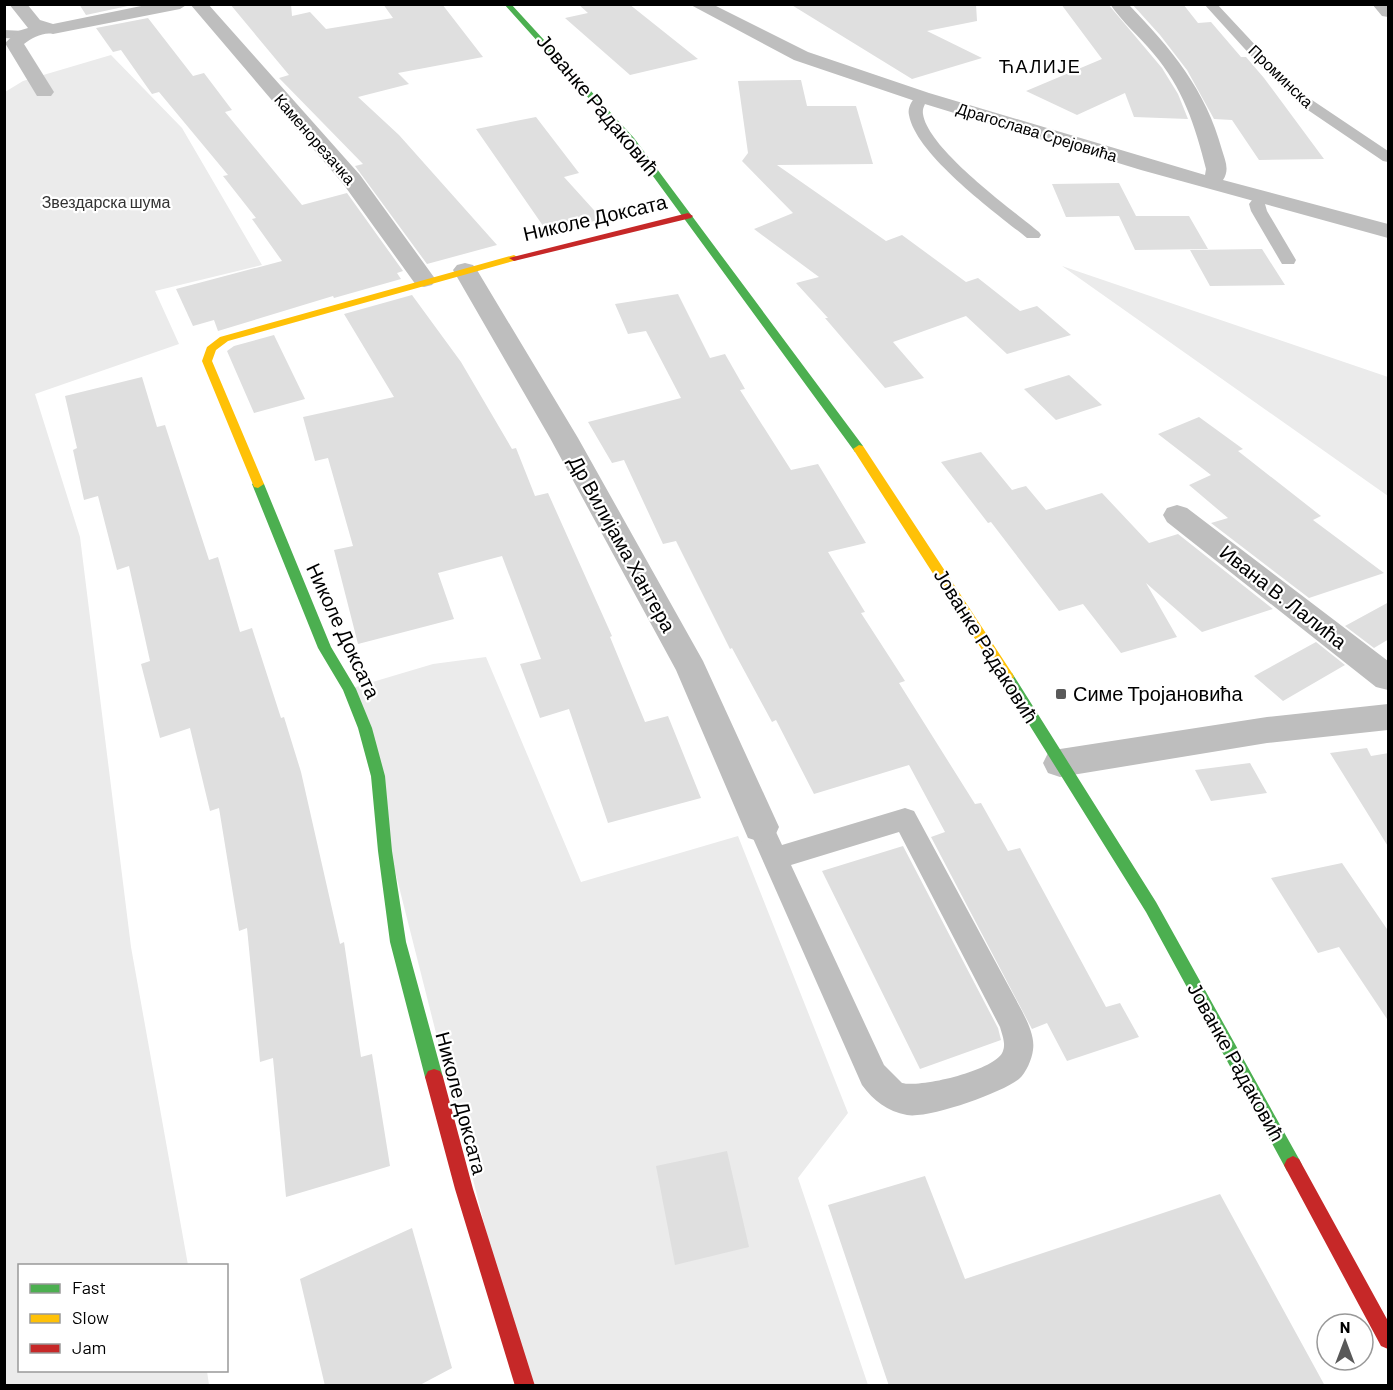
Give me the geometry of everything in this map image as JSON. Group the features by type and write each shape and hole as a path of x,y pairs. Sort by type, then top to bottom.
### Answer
{"main road":[{"name":"Јованке Радаковић","path":"507,4 631,140 871,465 1151,907 1389,1339"},
{"name":"Николе Доксата","path":"525,1386 464,1188 398,942 385,851 378,776 365,728 349,689 325,648 207,361 211,349 224,339 424,280 688,216"}],"street":[{"path":"17,4 34,24 43,28"},
{"path":"44,92 14,43 24,34 43,28 62,29 180,4"},
{"name":"Каменорезачка","path":"198,4 352,180 424,280"},
{"name":"Драгослава Срејовића","path":"697,4 801,56 922,98 1262,198 1389,231"},
{"path":"1118,4 1161,51 1192,95 1205,126 1217,169 1217,174 1210,183"},
{"path":"1380,4 1389,12"},
{"name":"Др Вилијама Хантера","path":"465,270 564,438 692,670 761,827"},
{"name":"Ивана В. Лалића","path":"1177,515 1389,678"},
{"path":"1060,763 1267,730 1389,717"}],"lane":[{"name":"Проминска","path":"1210,4 1268,67 1305,102 1359,135 1389,158"},
{"path":"4,34 24,34"},
{"path":"922,98 916,107 920,128 939,153 1033,235"},
{"path":"1262,198 1257,204 1259,211 1288,260"},
{"path":"761,827 775,859 873,1075 883,1088 898,1098 933,1100 1008,1069 1017,1060 1019,1048 1017,1033 1012,1021 905,819 775,859"}],"green space":[{"name":"Звездарска шума","path":"111,55 182,128 262,265 155,291 179,344 35,394 80,537 131,947 188,1264 18,1264 18,1372 207,1372 209,1385 5,1386 5,92 23,81"},
{"path":"1062,266 1388,377 1388,496"},
{"path":"486,657 581,882 738,836 848,1113 798,1178 868,1385 525,1385 349,689 433,664"}],"building":[{"path":"79,4 137,4 86,15"},
{"path":"230,4 291,4 292,16 310,12 326,29 393,18 383,4 442,4 483,57 398,73 409,84 358,97 399,135 497,245 427,264 355,166 363,164 279,78 289,75"},
{"path":"578,4 629,4 698,59 630,75 565,18 588,13"},
{"path":"790,4 976,4 977,21 927,31 982,58 912,79"},
{"path":"1061,4 1108,4 1162,68 1178,94 1188,119 1134,117 1125,93 1077,115 1026,91 1102,59"},
{"path":"1132,4 1183,4 1198,23 1211,22 1241,57 1246,57 1264,78 1324,159 1259,160 1232,120 1214,119 1187,70"},
{"path":"148,18 193,76 204,73 232,110 225,112 302,205 347,193 403,271 397,273 401,279 334,298 333,296 218,331 214,320 193,326 176,289 282,261 252,219 256,218 223,176 228,175 159,92 152,94 121,50 113,52 96,28"},
{"path":"801,80 807,106 856,106 873,164 777,165 886,241 902,235 966,282 978,278 1020,311 1037,306 1071,335 1007,354 966,316 893,342 924,378 885,388 796,283 819,277 754,229 793,213 742,161 748,153 738,81"},
{"path":"536,117 579,173 564,177 602,219 548,233 476,129"},
{"path":"1119,183 1136,216 1189,216 1208,249 1135,250 1119,216 1066,217 1052,184"},
{"path":"1262,249 1285,285 1210,286 1190,250"},
{"path":"678,294 710,358 725,354 745,389 740,390 791,470 818,464 866,543 828,552 865,612 861,613 905,681 899,683 975,804 981,803 1008,851 1020,848 1106,1007 1120,1003 1139,1037 1067,1061 1047,1023 1032,1029 931,837 945,832 909,765 814,794 776,720 772,722 732,648 730,649 676,541 663,544 624,460 612,463 588,422 681,398 646,331 628,334 615,304"},
{"path":"412,295 461,362 512,449 516,448 535,496 548,493 612,636 610,637 645,722 668,716 701,798 608,823 569,709 540,718 520,664 541,659 502,556 438,573 454,619 358,644 334,550 353,546 328,458 315,461 303,417 394,397 344,314"},
{"path":"274,335 305,399 254,413 227,351 234,346"},
{"path":"1069,375 1102,405 1056,420 1024,389"},
{"path":"142,377 157,427 165,425 209,560 218,557 240,632 252,628 281,718 284,717 301,772 340,944 344,942 361,1057 372,1054 390,1166 286,1197 273,1058 260,1062 247,928 239,931 219,808 210,811 190,728 160,738 141,664 150,661 129,566 117,570 98,496 84,500 73,450 77,448 65,396"},
{"path":"1199,417 1243,449 1238,451 1321,516 1313,520 1384,573 1309,598 1211,523 1228,518 1189,485 1211,475 1158,434"},
{"path":"981,452 1012,490 1026,486 1046,510 1102,493 1149,543 1178,534 1273,609 1202,632 1146,583 1177,637 1121,653 1083,604 1059,611 991,522 988,523 941,462"},
{"path":"1389,602 1389,639 1374,648 1345,626"},
{"path":"1316,642 1345,665 1283,701 1254,676"},
{"path":"1367,748 1371,756 1389,753 1389,848 1330,753"},
{"path":"1250,763 1267,793 1211,801 1195,770"},
{"path":"903,846 998,1028 1001,1040 920,1069 822,871"},
{"path":"1342,863 1389,932 1389,1022 1339,947 1318,953 1271,878"},
{"path":"727,1151 749,1247 675,1265 656,1166"},
{"path":"925,1176 965,1279 1220,1194 1315,1368 1315,1372 1317,1372 1325,1386 889,1386 828,1205"},
{"path":"412,1228 452,1368 418,1386 325,1386 300,1279"}],"traffic: fast":[{"path":"507,4 631,140 859,449"},
{"path":"258,484 325,648 349,689 365,728 378,776 385,851 398,942 434,1077"},
{"path":"1007,677 1151,907 1293,1165"}],"traffic: slow":[{"path":"258,484 207,361 211,349 224,339 514,258"},
{"path":"859,449 1007,677"}],"traffic: jam":[{"path":"514,258 688,216"},
{"path":"434,1077 464,1189 525,1386"},
{"path":"1293,1165 1388,1339"}],"place":[{"name":"Симе Тројановића","path":"1061,694"}],"district":[{"name":"ЋАЛИЈЕ","path":"1040,67"}]}
